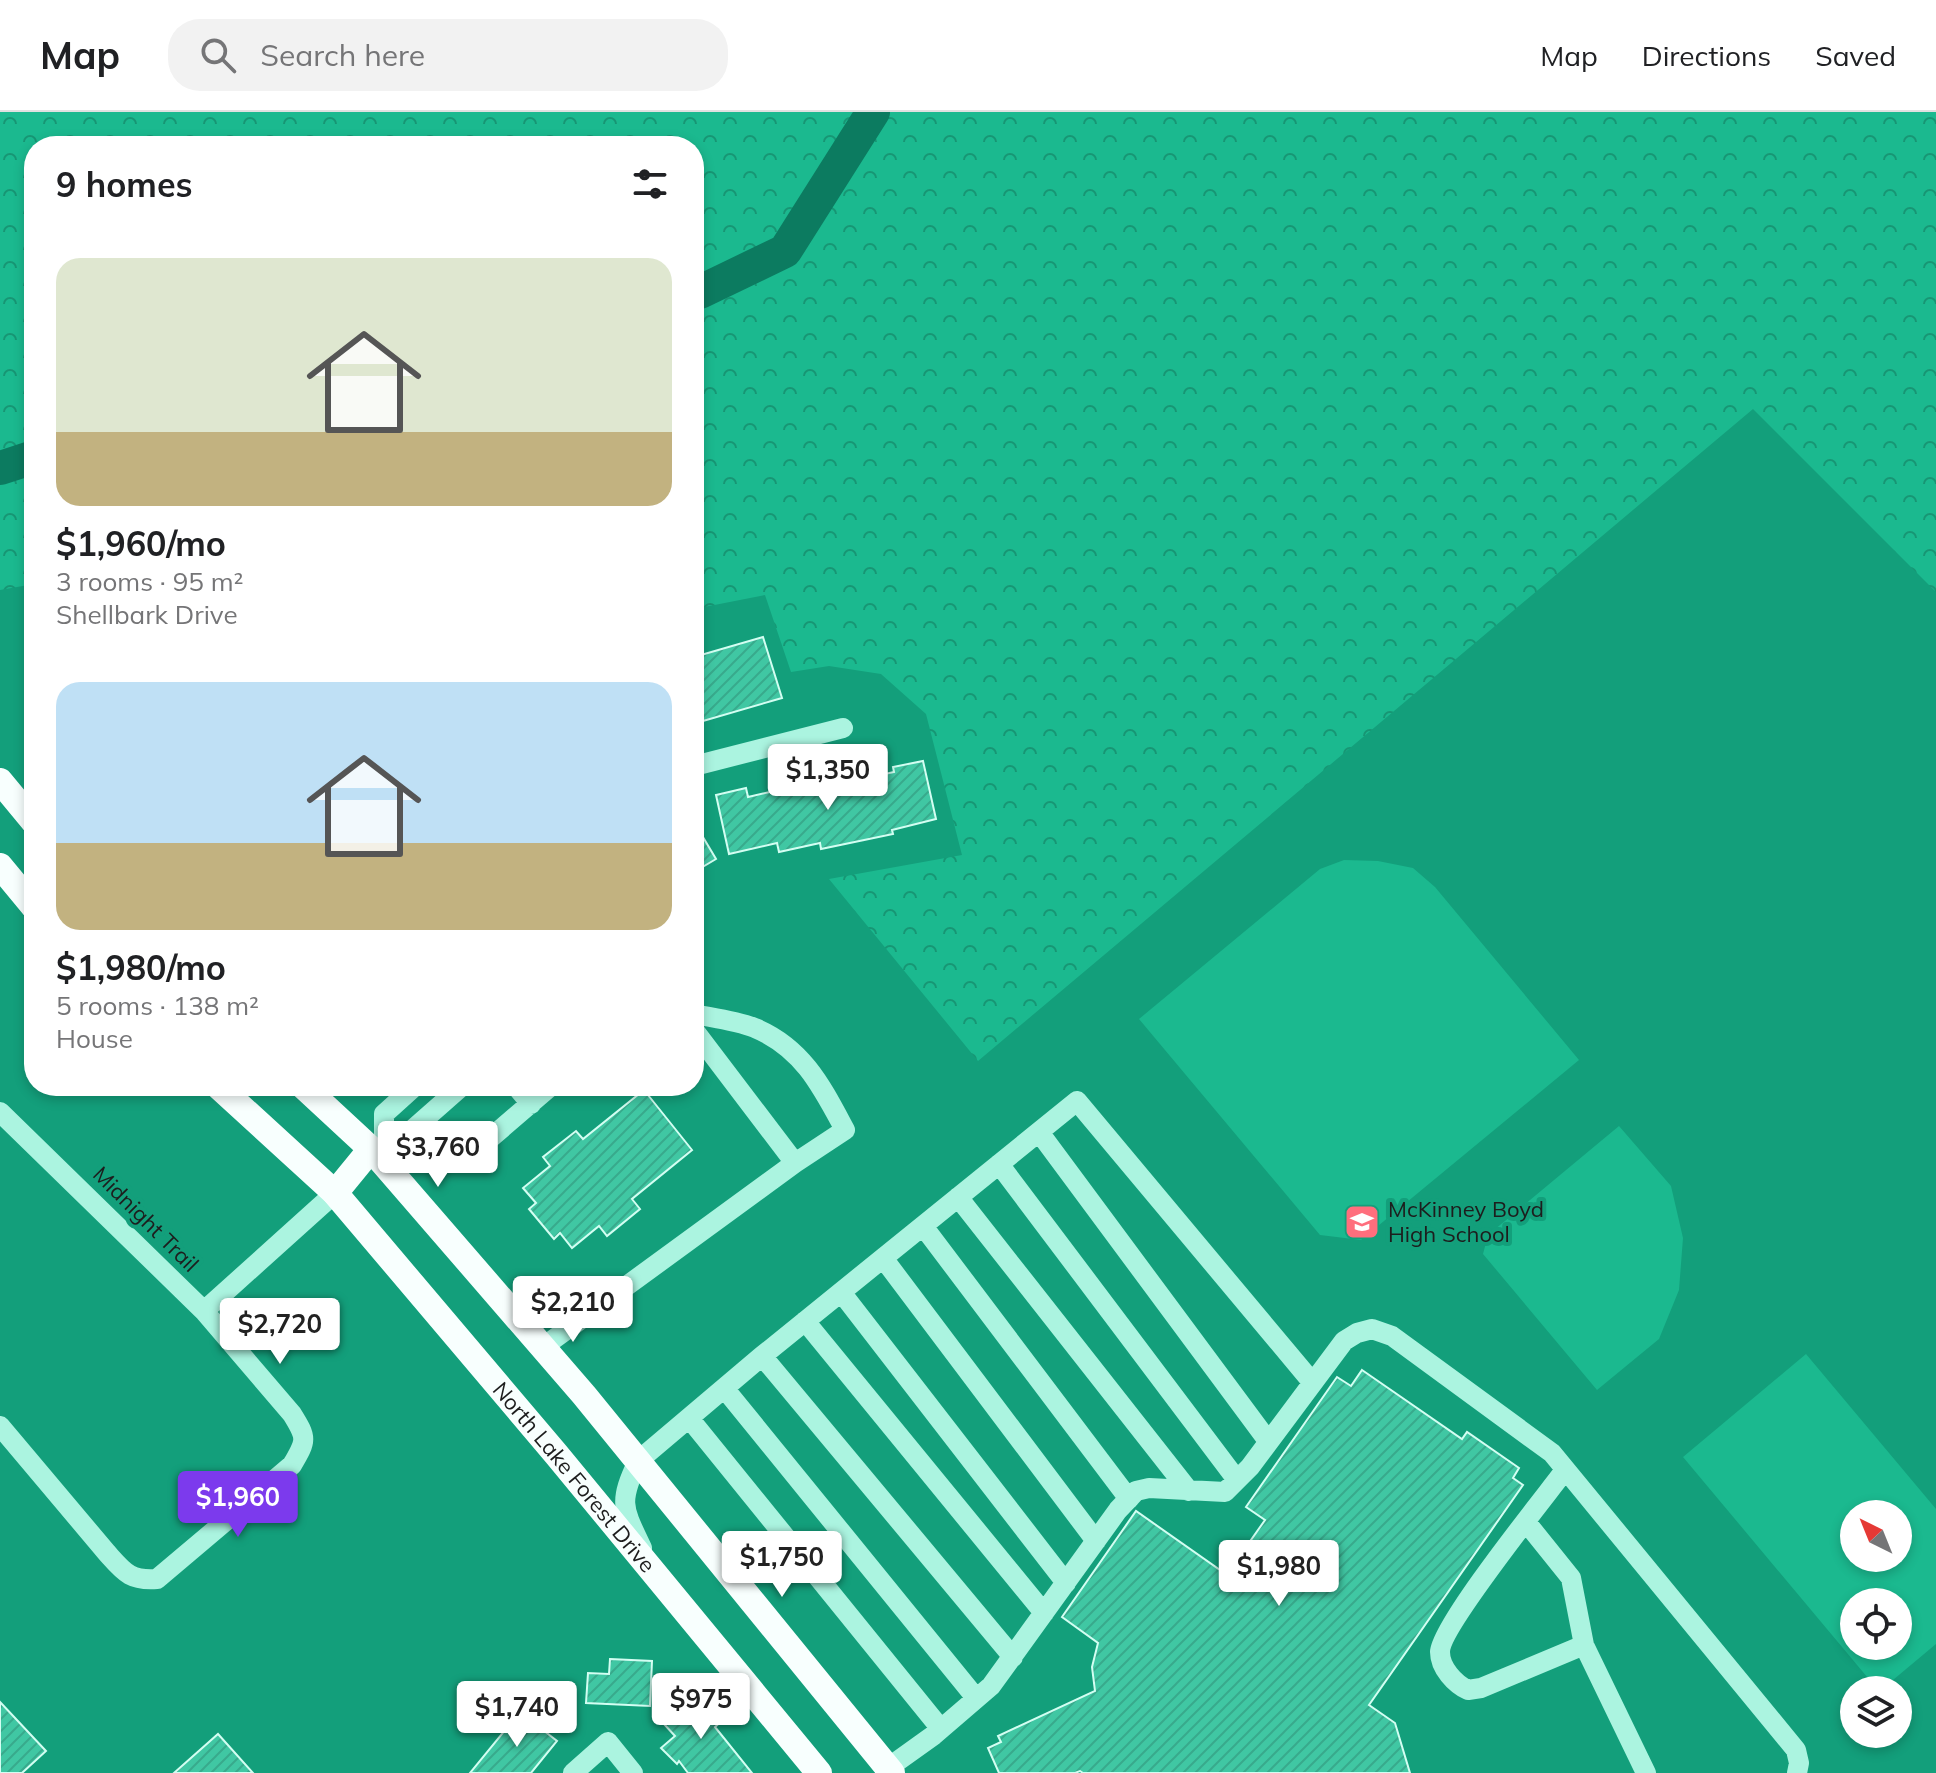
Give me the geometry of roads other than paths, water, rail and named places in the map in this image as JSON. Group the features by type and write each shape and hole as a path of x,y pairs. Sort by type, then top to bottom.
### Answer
{"main road":[{"path":"0,781 24,810"},
{"path":"0,866 24,895"},
{"name":"North Lake Forest Drive","path":"229,1096 335,1193 819,1773"},
{"path":"316,1096 377,1142 887,1771"},
{"path":"335,1193 377,1142"}],"street":[{"path":"704,763 843,728"},
{"path":"543,1347 845,1130 828,1098 796,1052 755,1028 704,1016"},
{"path":"704,1043 795,1163"},
{"path":"404,1096 384,1114 377,1142 403,1138 451,1096"},
{"path":"524,1096 531,1104"},
{"path":"466,1159 540,1096"},
{"path":"655,1574 624,1510 626,1485 638,1461 762,1356 1077,1101 1312,1382"},
{"name":"Midnight Trail","path":"0,1112 204,1311 292,1414 304,1432 305,1444 292,1465 157,1579 138,1581 107,1553 0,1426"},
{"path":"1039,1132 1268,1441"},
{"path":"999,1164 1237,1480"},
{"path":"204,1311 335,1193"},
{"path":"958,1197 1189,1491"},
{"path":"923,1226 1129,1499"},
{"path":"883,1258 1096,1541"},
{"path":"841,1292 1066,1583"},
{"path":"805,1321 1044,1613"},
{"path":"887,1771 991,1686 1136,1491 1149,1488 1225,1492 1344,1341 1372,1329 1392,1336 1552,1453 1796,1750 1797,1773"},
{"path":"762,1356 1013,1657"},
{"path":"724,1388 976,1698"},
{"path":"689,1418 941,1729"},
{"path":"1565,1470 1447,1633 1440,1653 1442,1664 1468,1690 1481,1688 1584,1645"},
{"path":"1526,1522 1571,1578 1584,1645 1646,1773"},
{"path":"573,1773 608,1742 633,1773"}],"waterway":[{"path":"704,290 785,251 873,112"},
{"path":"0,468 24,460"}],"place":[{"name":"McKinney Boyd High School","path":"1362,1222"}]}
